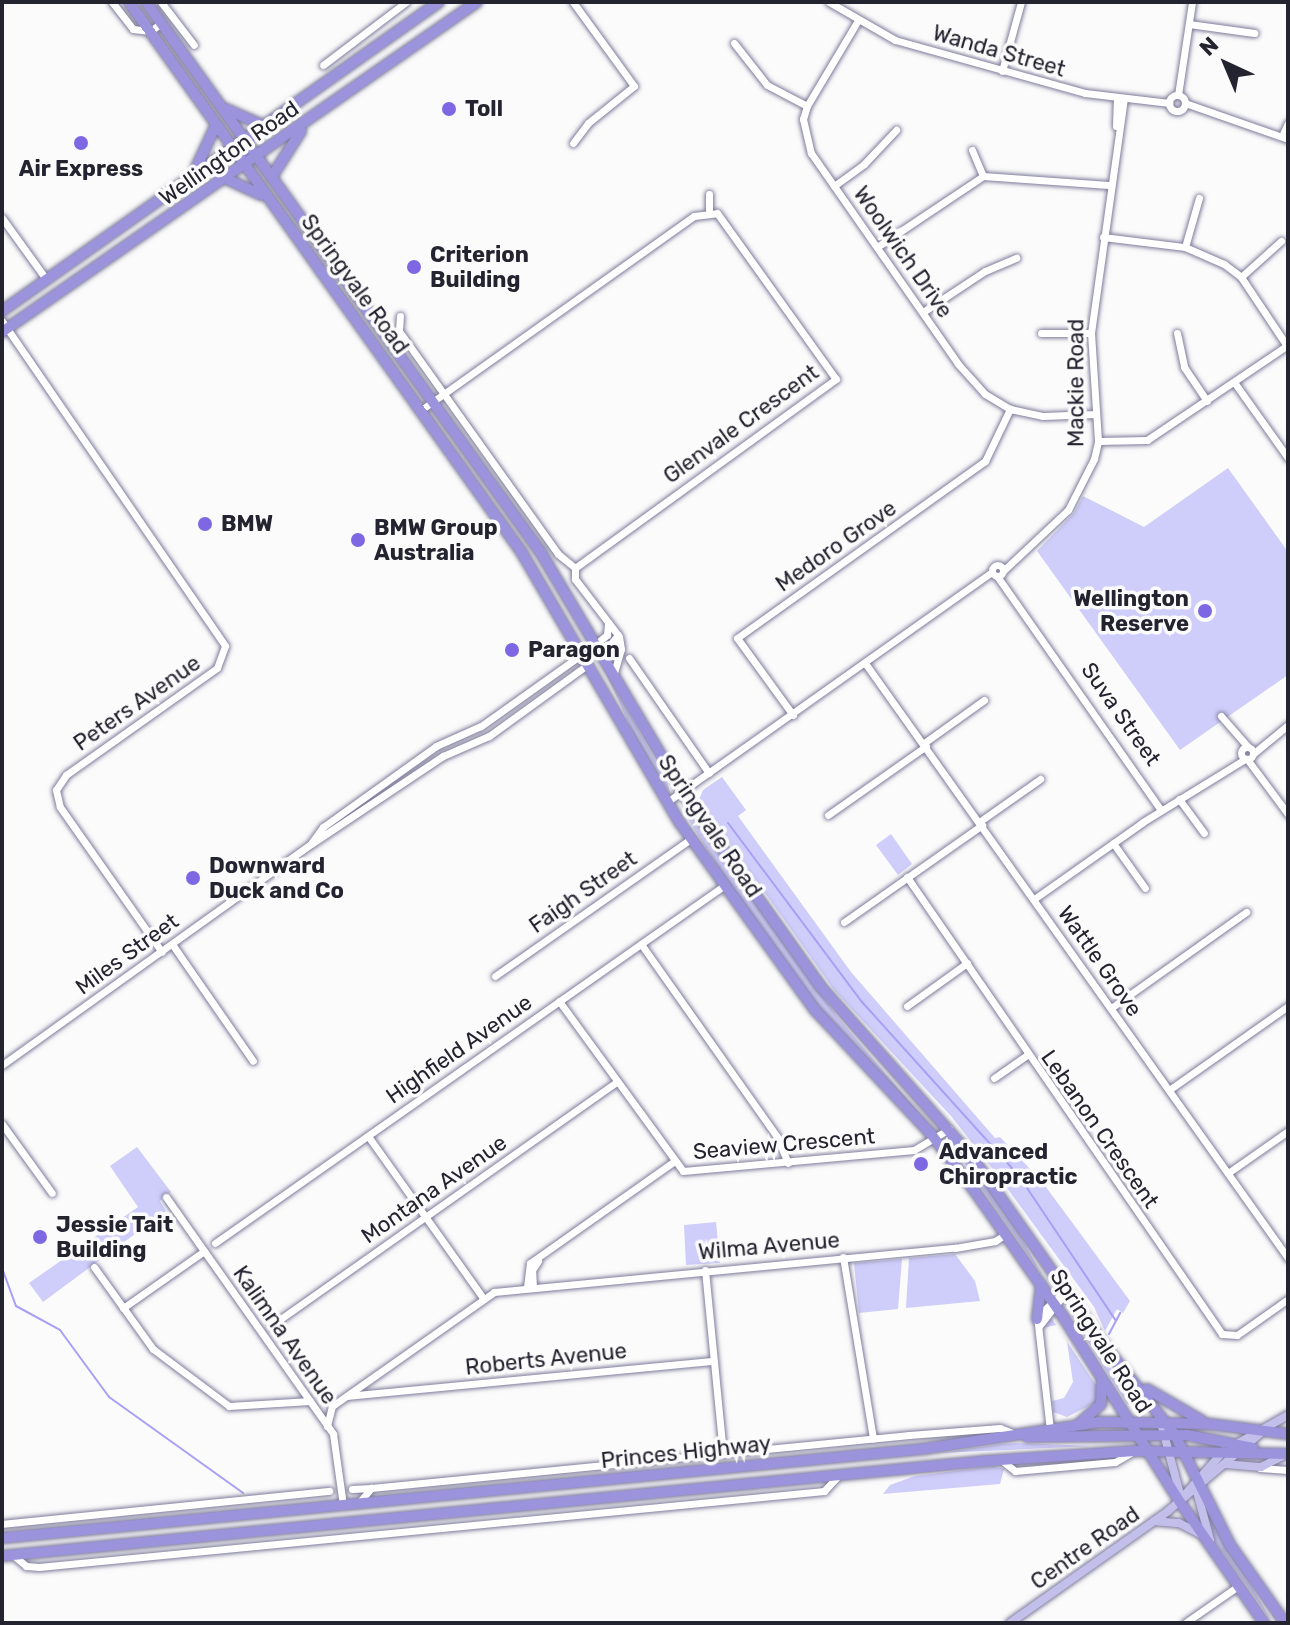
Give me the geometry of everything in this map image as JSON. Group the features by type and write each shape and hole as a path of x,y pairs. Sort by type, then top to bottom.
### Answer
{"highway":[{"name":"Springvale Road","path":"129,2 522,553 691,839 830,1030 936,1140 1006,1234 1131,1421 1214,1554 1264,1623"},
{"name":"Springvale Road","path":"146,2 226,109 545,560 683,791 830,1000 949,1129 1175,1435 1230,1545 1285,1623"},
{"name":"Wellington Road","path":"2,311 439,2"},
{"name":"Wellington Road","path":"4,327 227,179 477,2"},
{"path":"226,109 262,125"},
{"path":"273,175 307,123"},
{"path":"193,174 216,125"},
{"path":"227,179 268,198"},
{"path":"584,660 600,648"},
{"path":"1038,1324 1041,1284"},
{"path":"1079,1425 1102,1403 1101,1375"},
{"path":"1132,1378 1173,1409 1209,1424"},
{"name":"Princes Highway","path":"2,1538 871,1454 1018,1436 1079,1425 1162,1419 1288,1434"},
{"name":"Princes Highway","path":"1018,1436 1175,1435 1288,1454"},
{"name":"Princes Highway","path":"7,1555 872,1471 1148,1450 1247,1447"},
{"path":"871,1454 872,1471"},
{"path":"357,1504 358,1520"}],"main road":[{"name":"Centre Road","path":"1180,1502 1263,1431 1288,1415"},
{"path":"1175,1435 1169,1450 1182,1487 1180,1502"},
{"name":"Centre Road","path":"1011,1623 1180,1502 1225,1450"},
{"path":"1225,1464 1260,1468 1288,1454"},
{"path":"1198,1484 1214,1554"},
{"path":"1154,1521 1179,1523 1202,1534"}],"street":[{"path":"112,2 133,29 150,31 162,23"},
{"path":"161,2 194,45"},
{"path":"323,65 406,2"},
{"path":"573,2 634,86 588,123 573,143"},
{"name":"Wanda Street","path":"829,2 857,22 895,40 1002,71 1120,98 1169,103 1175,111 1185,103"},
{"path":"1002,71 1021,2"},
{"path":"1169,103 1178,95 1192,2"},
{"path":"734,43 767,85 807,106 857,22"},
{"path":"1189,24 1254,33"},
{"path":"181,49 186,35"},
{"path":"1178,95 1185,103 1285,137 1288,123"},
{"name":"Mackie Road","path":"667,802 999,572 1068,510 1087,476 1098,441 1091,333 1120,98"},
{"name":"Woolwich Drive","path":"807,106 805,139 834,186 968,378 1010,409 1043,416 1096,414"},
{"path":"834,186 864,164 896,130"},
{"path":"972,150 983,176"},
{"path":"877,247 983,176 1109,185"},
{"path":"421,410 694,216 709,210 709,194"},
{"path":"1185,247 1199,198"},
{"name":"Glenvale Crescent","path":"575,568 836,379 717,213 709,210"},
{"path":"2,218 46,279"},
{"path":"1098,441 1147,440 1288,345 1241,277 1211,256 1185,247 1103,237"},
{"path":"1241,277 1281,241"},
{"path":"923,312 985,271 1016,258"},
{"name":"Springvale Road","path":"400,316 399,331 558,554 575,568 575,579 618,635"},
{"name":"Peters Avenue","path":"4,327 223,638 222,662 66,775 56,790 60,807 162,952"},
{"path":"1041,333 1091,333"},
{"path":"1177,333 1184,367 1207,401"},
{"path":"1234,382 1288,458"},
{"name":"Medoro Grove","path":"793,715 737,638 985,461 1010,409"},
{"name":"Suva Street","path":"999,572 1165,808"},
{"path":"179,593 187,588"},
{"path":"600,648 607,635 608,621"},
{"path":"600,648 618,635 621,649 614,673"},
{"path":"629,658 709,773"},
{"name":"Miles Street","path":"311,844 323,827 436,746 481,726 540,684 584,660"},
{"name":"Miles Street","path":"2,1065 311,844 443,756 489,736 547,694 584,660"},
{"name":"Wattle Grove","path":"867,662 1288,1258"},
{"path":"540,684 547,694"},
{"path":"828,815 984,700"},
{"path":"1221,716 1288,814"},
{"path":"1034,899 1288,725"},
{"path":"436,746 443,756"},
{"path":"399,773 405,782"},
{"path":"844,922 1040,779"},
{"path":"1179,799 1204,833"},
{"path":"358,803 364,811"},
{"name":"Faigh Street","path":"495,976 691,839"},
{"path":"1113,843 1145,888"},
{"name":"Lebanon Crescent","path":"907,877 1222,1334 1237,1335 1288,1299"},
{"name":"Highfield Avenue","path":"215,1243 725,885"},
{"path":"1111,1008 1246,912"},
{"path":"172,944 253,1061"},
{"path":"641,944 792,1162"},
{"path":"907,1006 967,963"},
{"name":"Seaview Crescent","path":"559,1001 674,1164 686,1172 914,1150 936,1140 949,1129"},
{"path":"1169,1090 1288,1006"},
{"path":"994,1078 1027,1055"},
{"name":"Montana Avenue","path":"272,1325 617,1082"},
{"path":"2,1124 52,1193"},
{"path":"1228,1173 1288,1131"},
{"path":"327,1426 330,1409 342,1398 483,1298 368,1136"},
{"path":"530,1287 532,1270 542,1257 674,1164"},
{"name":"Kalimna Avenue","path":"166,1197 327,1426 335,1441 343,1505"},
{"name":"Wilma Avenue","path":"483,1298 530,1287 955,1248 978,1245 1006,1234"},
{"path":"123,1308 204,1251"},
{"path":"843,1257 873,1439"},
{"path":"94,1267 157,1353 229,1406 310,1401"},
{"path":"705,1270 723,1454"},
{"path":"1050,1430 1038,1324 1066,1291"},
{"name":"Roberts Avenue","path":"342,1398 713,1361"},
{"path":"376,1374 382,1394"},
{"name":"Princes Highway","path":"352,1489 1000,1428 1018,1436"},
{"path":"1260,1468 1288,1470"},
{"name":"Princes Highway","path":"7,1555 30,1567 824,1491 840,1474"},
{"path":"718,1486 719,1500"},
{"path":"357,1504 371,1488"},
{"path":"2,1524 329,1491"},
{"name":"Princes Highway","path":"651,1492 652,1507"},
{"path":"307,1494 323,1507"},
{"path":"207,1503 208,1518"},
{"path":"509,1506 511,1520"},
{"path":"358,1520 360,1534"},
{"path":"220,1534 221,1548"},
{"path":"1185,1623 1238,1586"}],"shaded area":[{"name":"Wellington Reserve","path":"1228,468 1288,552 1288,675 1180,750 1037,551 1074,513 1083,496 1144,527"},
{"path":"603,667 667,781 670,793 640,748"},
{"path":"722,777 746,810 738,816 851,972 995,1138 1000,1137 1043,1183 1130,1301 1123,1313 1117,1309 1105,1331 1094,1307 999,1177 951,1116 834,990 699,800 703,790"},
{"path":"683,802 836,1015 936,1133 819,1011 726,879 686,816"},
{"path":"891,834 912,864 898,875 876,845"},
{"path":"953,1142 1005,1209 1043,1276 950,1143"},
{"path":"137,1147 171,1192 160,1201 166,1211 43,1302 29,1283 138,1207 110,1166"},
{"path":"716,1222 720,1263 686,1265 684,1225"},
{"path":"955,1254 975,1281 980,1301 906,1308 909,1258"},
{"path":"902,1259 898,1309 859,1313 854,1263"},
{"path":"1065,1305 1107,1364 1143,1407 1127,1404"},
{"path":"1050,1316 1056,1325 1043,1328"},
{"path":"1056,1325 1098,1388 1099,1401 1067,1417 1053,1412 1052,1401 1064,1398 1073,1382 1067,1342"},
{"path":"1001,1444 1092,1446 940,1453"},
{"path":"994,1466 1004,1469 1000,1484 883,1494 890,1485 915,1476"},
{"path":"1201,1505 1205,1506 1273,1623 1215,1541"}],"waterway":[{"path":"728,823 862,1002 1019,1176 1116,1321"},
{"path":"2,1268 16,1306 60,1330 109,1397 243,1493"},
{"path":"1109,1334 1120,1313"}],"place":[{"name":"Toll","path":"449,109"},
{"name":"Air Express","path":"81,143"},
{"name":"Criterion Building","path":"414,267"},
{"name":"BMW","path":"205,524"},
{"name":"BMW Group Australia","path":"358,540"},
{"name":"Wellington Reserve","path":"1205,611"},
{"name":"Paragon","path":"512,650"},
{"name":"Downward Duck and Co","path":"193,878"},
{"name":"Advanced Chiropractic","path":"921,1164"},
{"name":"Jessie Tait Building","path":"40,1237"}]}
